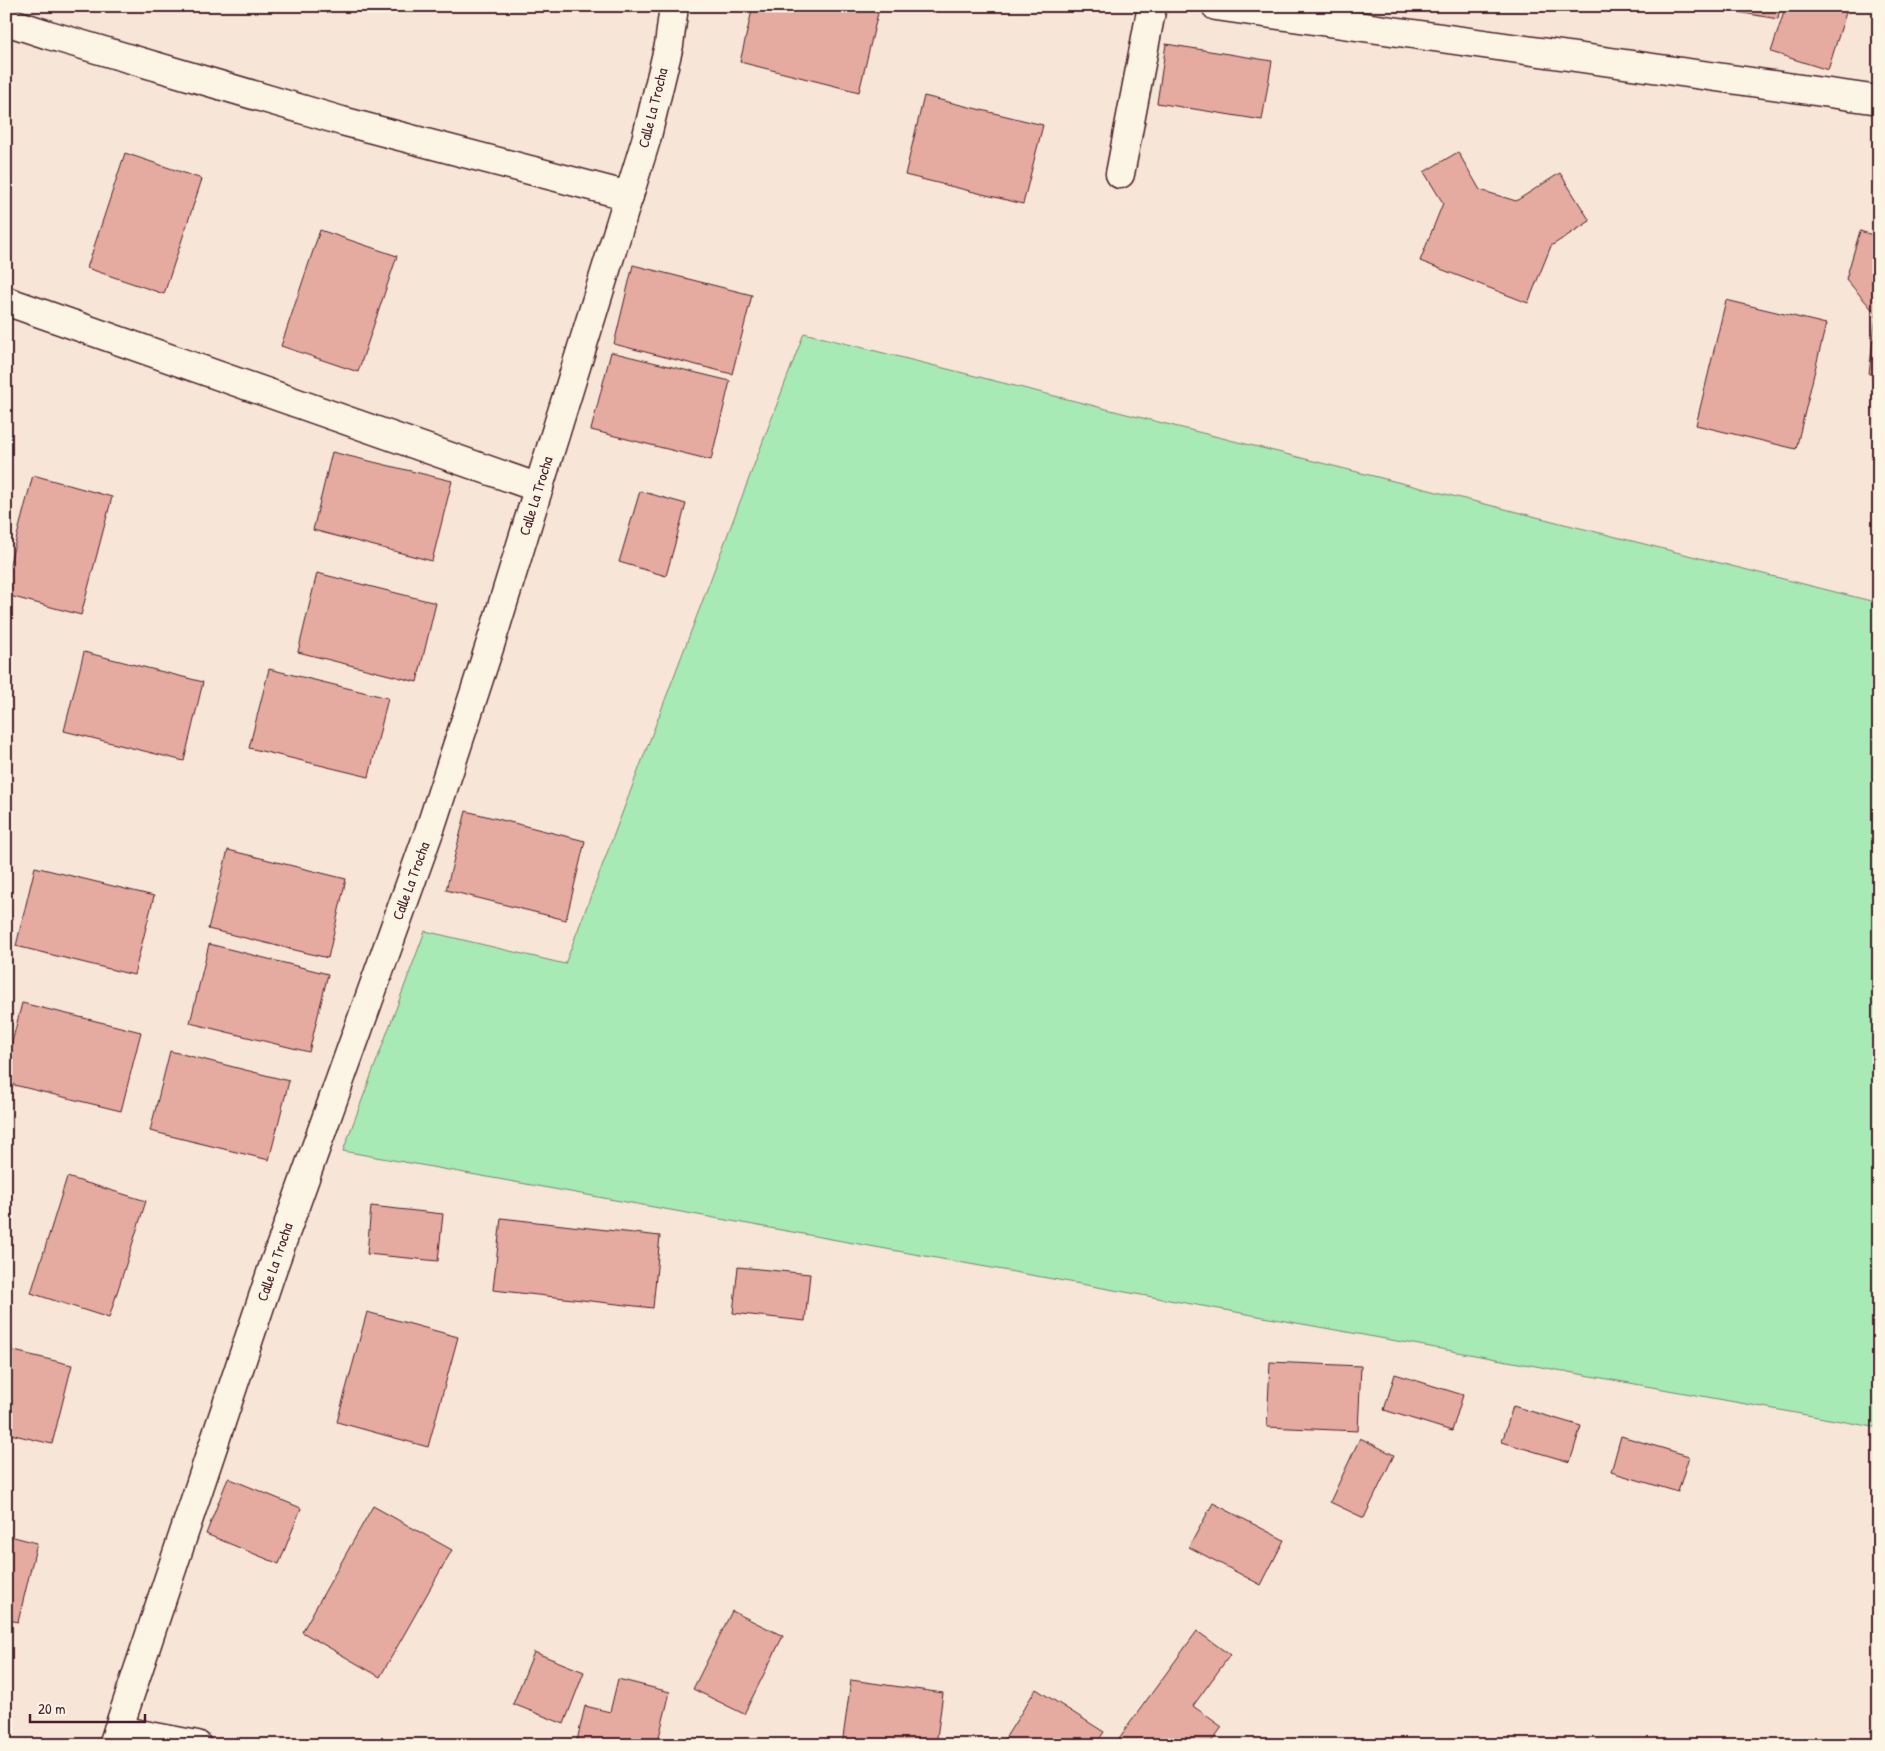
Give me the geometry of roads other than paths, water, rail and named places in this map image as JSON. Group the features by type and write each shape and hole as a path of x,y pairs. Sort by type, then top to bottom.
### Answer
{"street":[{"name":"Calle La Trocha","path":"116,1737 278,1252 431,826 492,642 629,196 660,88 669,45 674,6"},
{"path":"1120,174 1152,6"},
{"path":"1216,6 1879,100"},
{"path":"6,21 342,121 629,196"},
{"path":"6,300 539,488"},
{"path":"116,1737 196,1745"}]}
